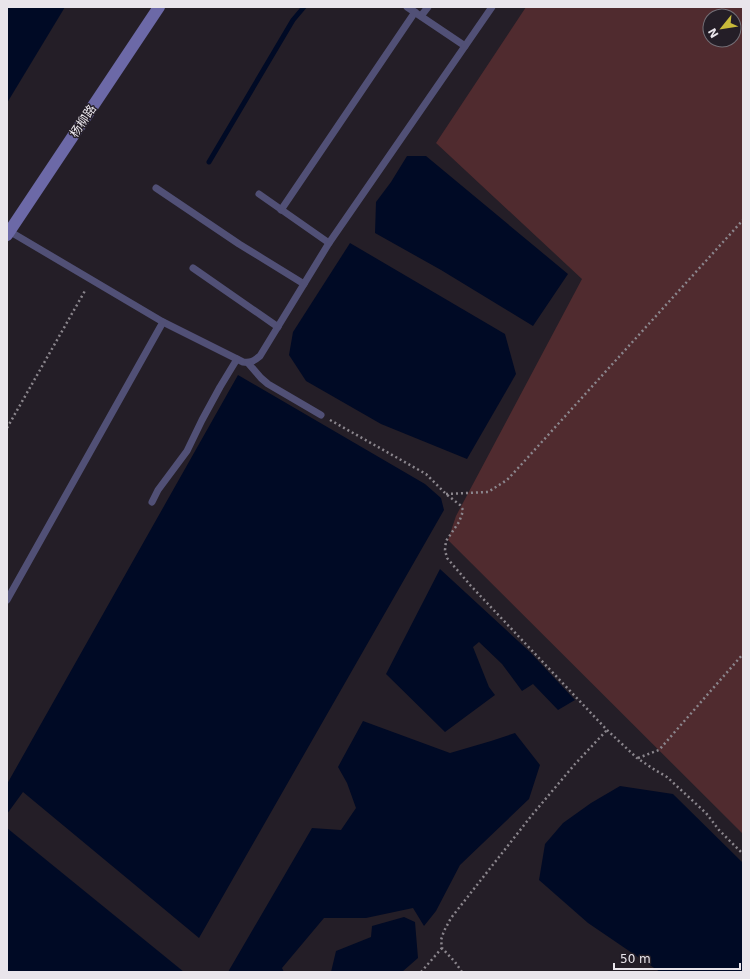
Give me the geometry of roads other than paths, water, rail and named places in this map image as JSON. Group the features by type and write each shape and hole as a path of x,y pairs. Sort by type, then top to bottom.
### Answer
{"street":[{"name":"杨柳路","path":"8,233 159,7"}],"lane":[{"path":"407,7 465,46"},
{"path":"282,210 418,14 428,7"},
{"path":"248,363 260,356 329,243 492,7"},
{"path":"156,188 240,244 304,284"},
{"path":"259,194 329,243"},
{"path":"8,233 163,322 243,362 248,363 268,384 321,415"},
{"path":"193,268 278,327"},
{"path":"7,600 163,322"},
{"path":"152,502 158,490 187,451 216,394 237,359"}],"water":[{"path":"7,7 65,7 7,103"},
{"path":"407,156 426,156 568,274 533,326 441,270 375,233 376,202 391,182"},
{"path":"350,243 505,334 516,374 467,459 381,424 306,381 289,355 293,332"},
{"path":"238,375 425,484 441,498 444,510 199,938 23,792 7,814 7,784"},
{"path":"440,569 530,652 575,700 558,710 533,684 522,691 502,664 479,642 473,647 489,687 495,695 445,732 386,674"},
{"path":"363,721 450,753 515,733 540,765 529,799 460,865 436,911 424,926 413,908 366,918 324,918 282,968 284,972 228,972 312,828 341,830 356,808 347,783 338,767"},
{"path":"620,786 673,794 743,863 743,972 660,972 588,923 539,880 545,844 563,823 591,803"},
{"path":"7,828 184,972 7,972"},
{"path":"404,917 415,922 418,958 402,972 331,972 336,951 371,937 372,926"}],"waterway":[{"path":"209,162 293,20 304,7"}]}
